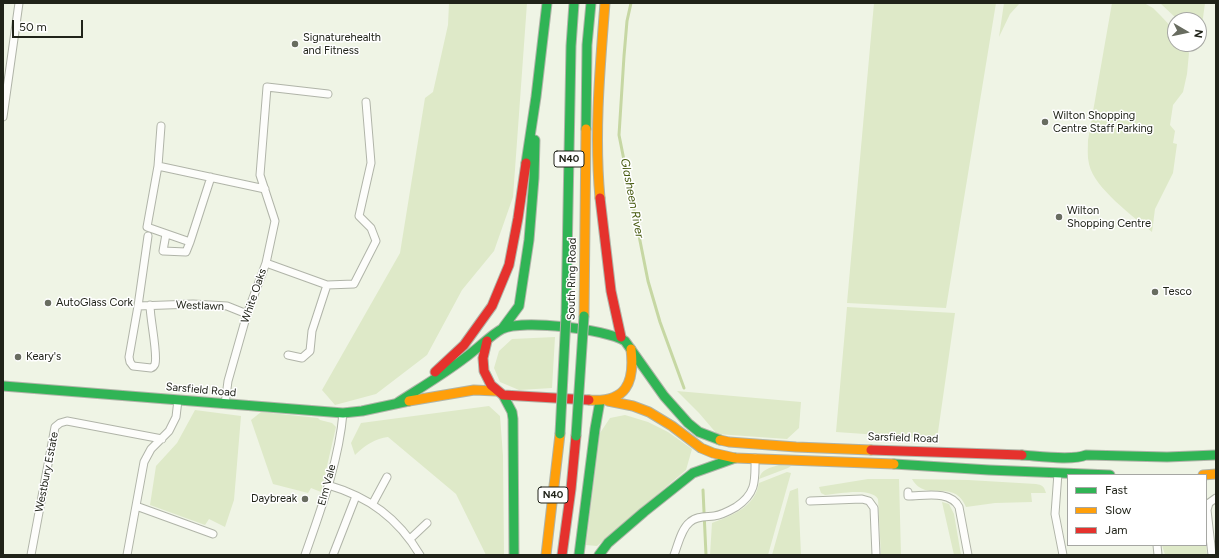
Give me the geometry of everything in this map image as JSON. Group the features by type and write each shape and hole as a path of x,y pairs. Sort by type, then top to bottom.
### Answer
{"main road":[{"path":"415,391 464,345 492,306 509,265 518,218 536,97 547,3"},
{"name":"South Ring Road","path":"546,555 560,434 564,374 571,46 574,3"},
{"name":"South Ring Road","path":"562,555 571,489 581,374 584,316 587,53 591,3"},
{"path":"605,3 601,45 597,152 600,197 614,314 621,337"},
{"path":"502,329 519,306 529,240 534,178 536,97"},
{"path":"502,329 527,324 607,333 621,337"},
{"name":"Sarsfield Road","path":"396,403 465,358 502,329"},
{"name":"Sarsfield Road","path":"621,337 631,348 664,396 688,423 699,432 715,439 728,442 796,447 1059,457 1080,457 1086,455 1123,457 1196,457 1216,455"},
{"path":"487,341 482,361 486,377 500,393 512,412 513,419 514,555"},
{"path":"604,401 617,397 626,387 632,373 631,348"},
{"name":"Sarsfield Road","path":"3,386 343,412 381,408 396,403 474,390 604,401"},
{"path":"604,401 633,406 649,412 672,426 701,448 713,453 735,458 863,462 1084,474"},
{"path":"580,555 595,429 604,401"},
{"path":"599,555 608,543 693,473 735,458"}],"street":[{"path":"3,118 19,3"},
{"name":"White Oaks","path":"225,404 228,380 247,314 266,263 275,221 260,175 267,87 328,94"},
{"path":"266,263 327,285 354,284 376,241 371,228 359,216 371,164 366,102"},
{"path":"161,126 158,166 146,228 190,242"},
{"path":"158,166 265,189"},
{"path":"166,234 163,251 186,252 211,178"},
{"path":"148,236 129,358 133,366 151,368 155,365 156,357 150,306"},
{"path":"288,355 302,358 310,351 312,331 327,285"},
{"name":"Westlawn","path":"138,306 193,304 227,306 247,314"},
{"path":"127,555 144,462 151,449 169,431 176,418 178,400"},
{"name":"Elm Vale","path":"305,555 328,485 342,430 343,412"},
{"name":"Westbury Estate","path":"31,555 55,427 60,423 67,421 162,439"},
{"path":"674,555 685,529 691,521 697,518 715,516 731,510 747,499 754,483 755,458"},
{"path":"1058,473 1055,514 1063,555"},
{"path":"373,503 387,477"},
{"path":"328,485 373,503 401,528 420,555"},
{"path":"908,492 908,496 941,496 951,498 956,502 959,507 968,555"},
{"path":"333,555 356,496"},
{"path":"1212,555 1208,510 1209,503 1216,498"},
{"path":"810,500 862,499 869,502 874,508 876,555"},
{"path":"136,506 213,534"},
{"path":"410,539 426,523"}],"green space":[{"path":"449,3 527,3 513,197 494,251 462,290 427,355 376,394 335,405 322,390 400,253 425,98 433,92 448,25"},
{"path":"874,3 996,3 946,308 847,303"},
{"path":"1004,3 1020,3 1010,14 999,37"},
{"path":"1112,3 1144,3 1153,8 1167,23 1167,52 1189,53 1187,74 1183,92 1173,105 1170,125 1175,131 1173,143 1177,144 1173,173 1155,209 1152,232 1125,210 1098,183 1092,173 1088,161 1088,140"},
{"path":"1160,3 1205,3 1204,12 1170,12"},
{"path":"847,307 955,313 937,439 836,432"},
{"path":"555,337 552,388 519,390 500,382 494,368 499,351 512,339"},
{"path":"677,391 801,402 799,428 787,439 717,434"},
{"path":"489,406 500,416 503,456 504,555 486,555 456,494 388,437 370,443 355,455 351,443 361,423"},
{"path":"195,410 241,416 234,500 225,527 209,519 205,525 150,505 156,466 177,443"},
{"path":"261,412 318,418 320,420 332,423 336,427 321,492 311,488 308,493 273,484 251,420"},
{"path":"625,415 648,422 668,432 692,449 686,470 597,546 586,545 600,433 610,418"},
{"path":"779,465 791,466 759,479 764,471"},
{"path":"787,472 791,473 768,555 710,555 712,523 728,517 748,504 757,491 759,483"},
{"path":"868,479 899,479 901,555 881,555 878,499 874,495 853,492 825,495 821,493 819,487"},
{"path":"912,479 968,480 1036,484 1042,486 1046,493 1031,493 1032,502 995,503 966,507 961,498 954,493 925,490 918,486"},
{"path":"798,488 801,555 772,555 790,491"},
{"path":"942,502 949,504 954,514 961,555 954,555"},
{"path":"1162,546 1206,546 1207,555 1165,555"}],"waterway":[{"name":"Glasheen River","path":"631,3 627,21 619,135 648,281 660,322 684,388"},
{"name":"Glasheen River","path":"703,490 706,555"}],"traffic: fast":[{"path":"526,163 536,97 547,3"},
{"path":"566,316 571,46 574,3"},
{"path":"586,129 587,45 591,3"},
{"path":"502,329 519,306 529,240 534,178 535,140"},
{"path":"560,434 566,316"},
{"path":"576,436 584,316"},
{"path":"397,403 449,369 502,329 512,326 527,325 545,325 583,329 625,341 664,396 688,423 699,432 720,440"},
{"path":"3,386 343,413 362,411 409,401"},
{"path":"503,395 512,412 513,419 514,555"},
{"path":"579,555 600,401"},
{"path":"1022,455 1064,458 1086,455 1167,457 1216,455"},
{"path":"599,555 608,543 693,473 735,458"},
{"path":"894,464 1086,474"}],"traffic: slow":[{"path":"600,198 598,174 598,125 605,3"},
{"path":"584,316 586,129"},
{"path":"589,400 612,398 620,394 625,388 629,381 631,372 631,349"},
{"path":"409,401 474,390 496,391"},
{"path":"608,401 633,406 649,412 672,426 701,448 713,453 735,458 894,464"},
{"path":"546,555 560,434"},
{"path":"720,440 796,447 871,450"},
{"path":"1207,475 1216,474"}],"traffic: jam":[{"path":"435,372 464,345 492,306 509,265 526,163"},
{"path":"600,198 611,291 621,337"},
{"path":"487,341 483,358 484,371 491,385 503,395 589,400"},
{"path":"562,555 571,489 576,436"},
{"path":"871,450 1022,455"}],"place":[{"name":"Signaturehealth and Fitness","path":"295,44"},
{"name":"Wilton Shopping Centre Staff Parking","path":"1045,122"},
{"name":"Wilton Shopping Centre","path":"1059,217"},
{"name":"Tesco","path":"1155,292"},
{"name":"AutoGlass Cork","path":"48,303"},
{"name":"Keary's","path":"18,357"},
{"name":"Daybreak","path":"305,499"}]}
